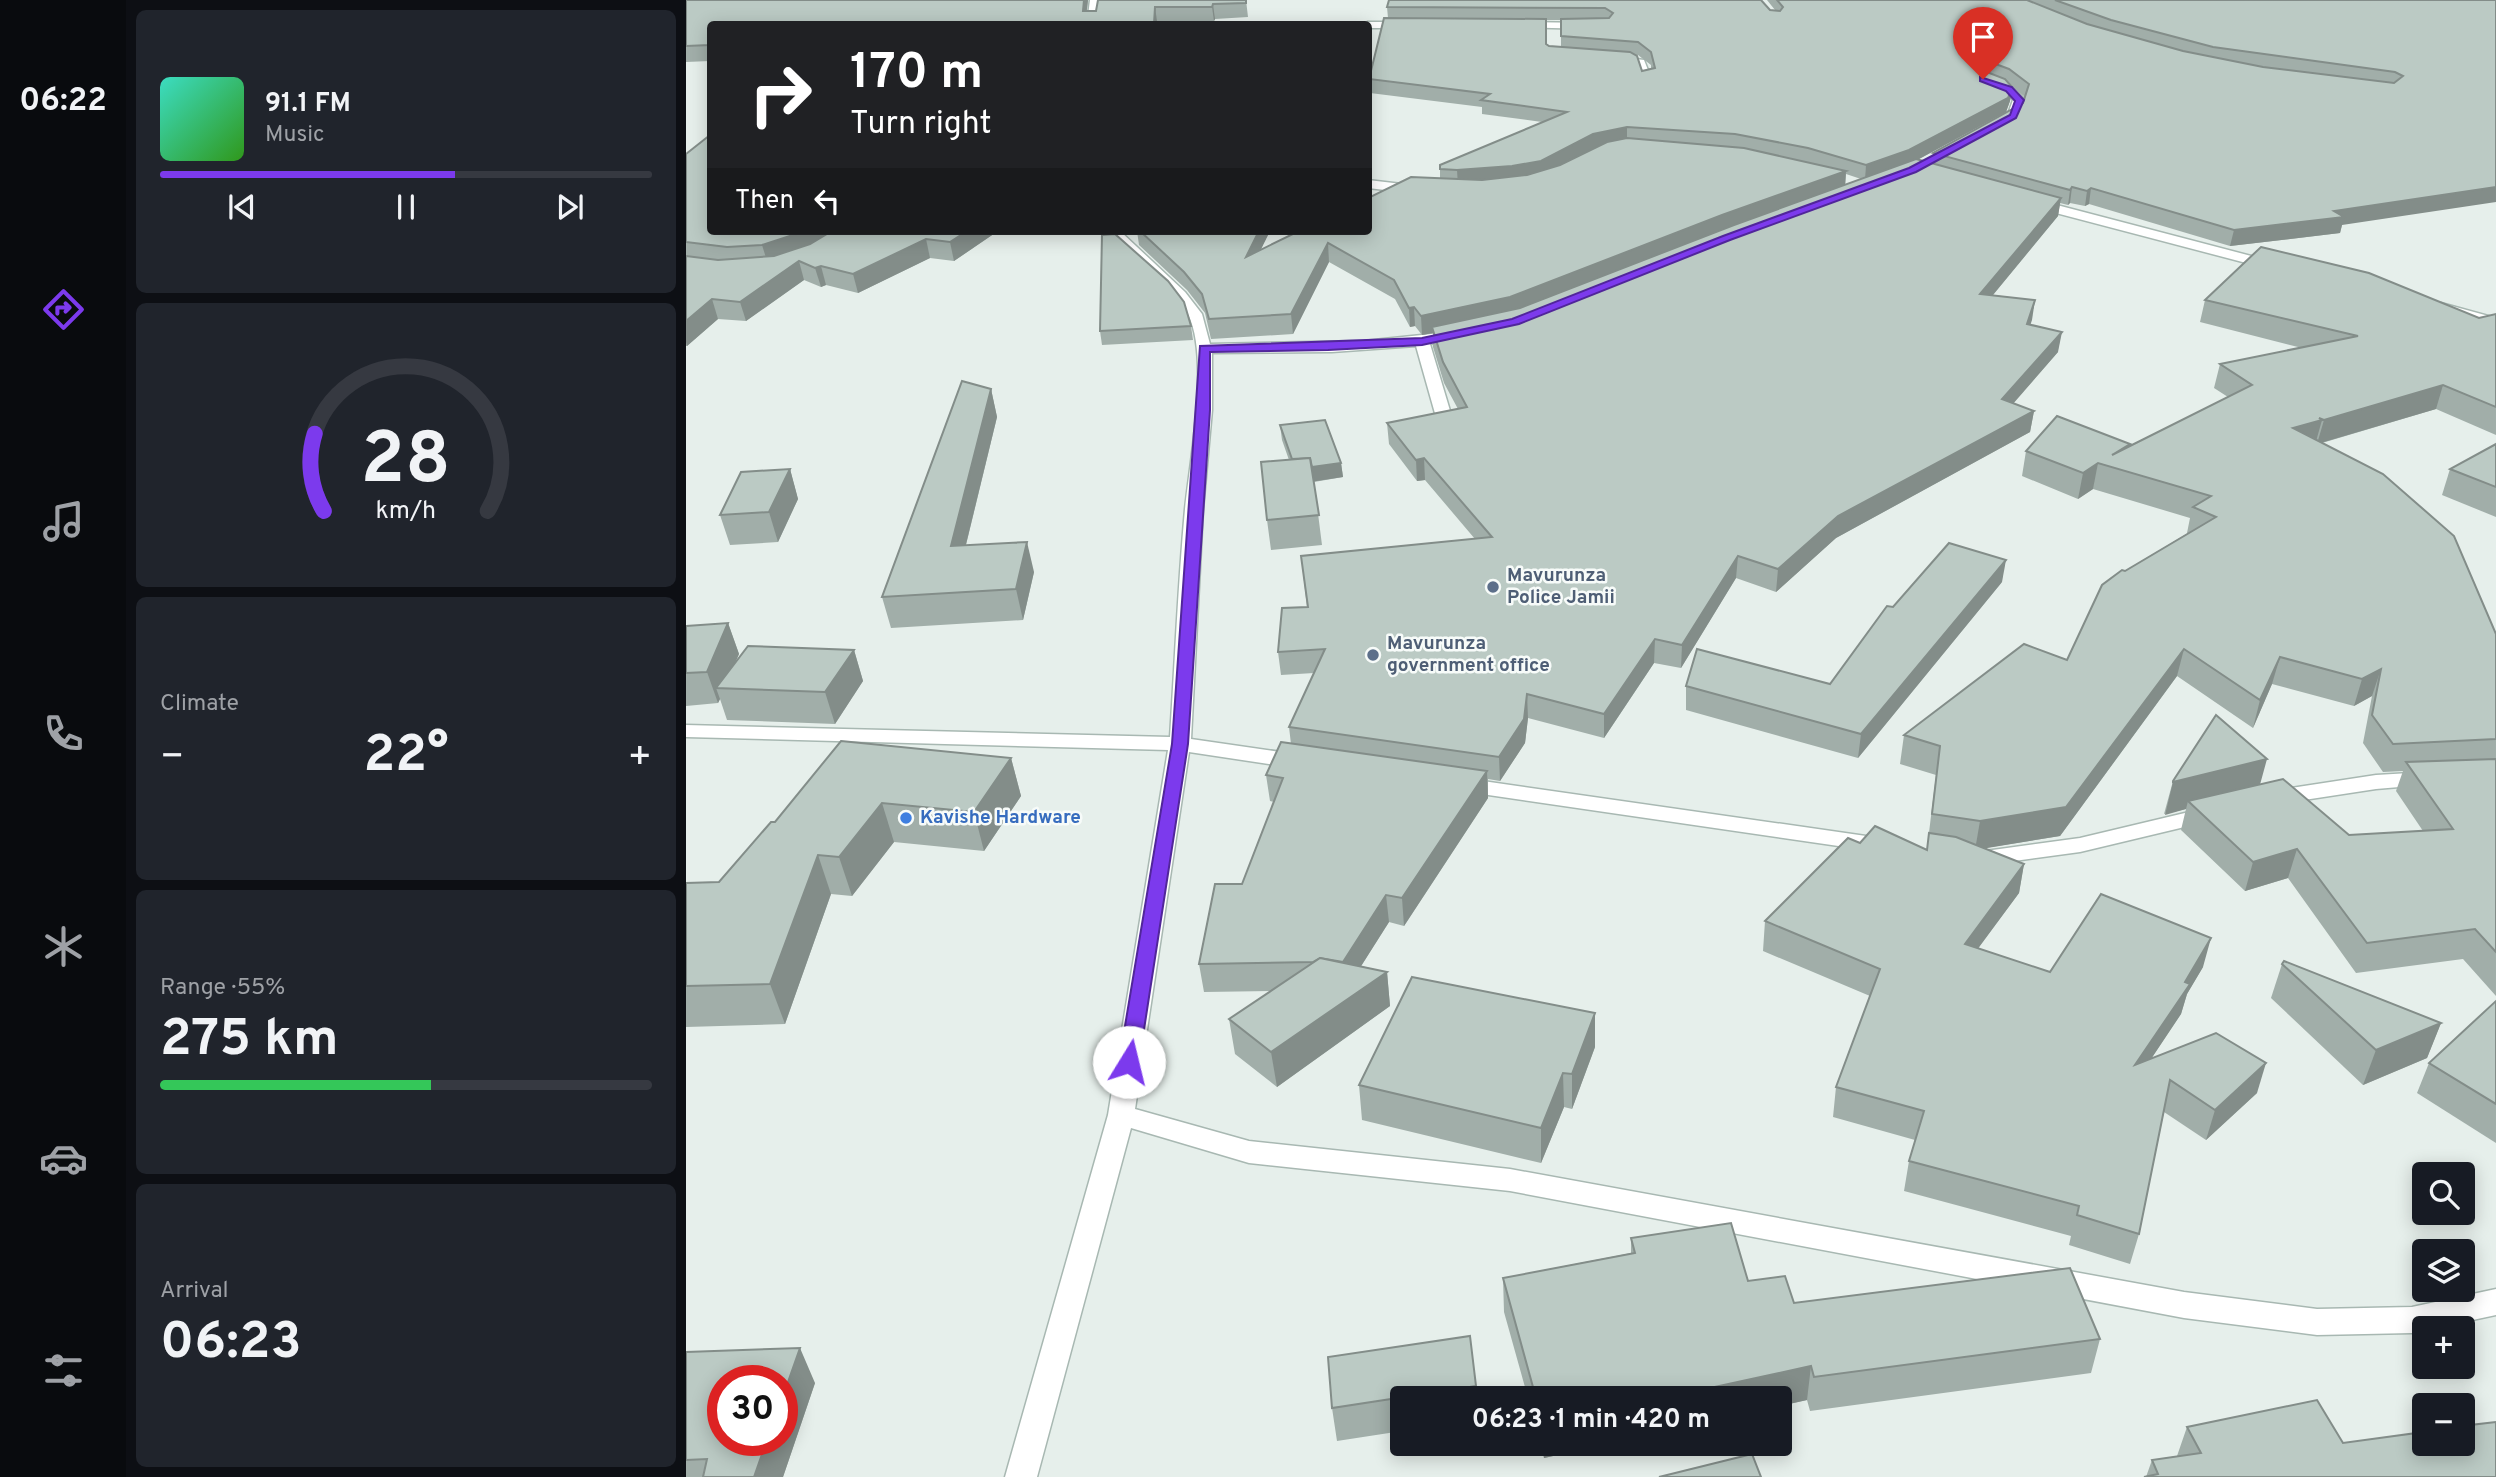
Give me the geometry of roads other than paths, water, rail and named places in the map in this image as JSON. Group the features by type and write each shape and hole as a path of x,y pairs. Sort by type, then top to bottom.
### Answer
{"street":[{"path":"1092,21 1095,0"},
{"path":"1372,25 1421,25"},
{"path":"1500,25 1553,31 1605,26"},
{"path":"1593,58 1640,62 1647,80"},
{"path":"1983,79 2009,89 2019,100 2013,116 1992,130"},
{"path":"1372,169 1414,190"},
{"path":"1372,185 1436,191"},
{"path":"2025,201 2288,270"},
{"path":"1021,1477 1121,1115 1180,744 1203,410 1204,349 1195,314 1180,295 1116,235"},
{"path":"2429,304 2496,322"},
{"path":"1204,349 1422,342 1479,332"},
{"path":"1422,342 1446,424"},
{"path":"686,731 1180,744 1318,764"},
{"path":"2251,803 2375,782 2452,778"},
{"path":"1442,782 1898,848"},
{"path":"1953,856 1981,860 2080,845 2224,810"},
{"path":"1121,1115 1249,1152 1510,1180 2184,1305 2317,1322 2412,1320 2496,1302"}],"place":[{"name":"Mavurunza Police Jamii","path":"1493,587"},
{"name":"Mavurunza government office","path":"1373,655"},
{"name":"Kavishe Hardware","path":"906,818"}]}
